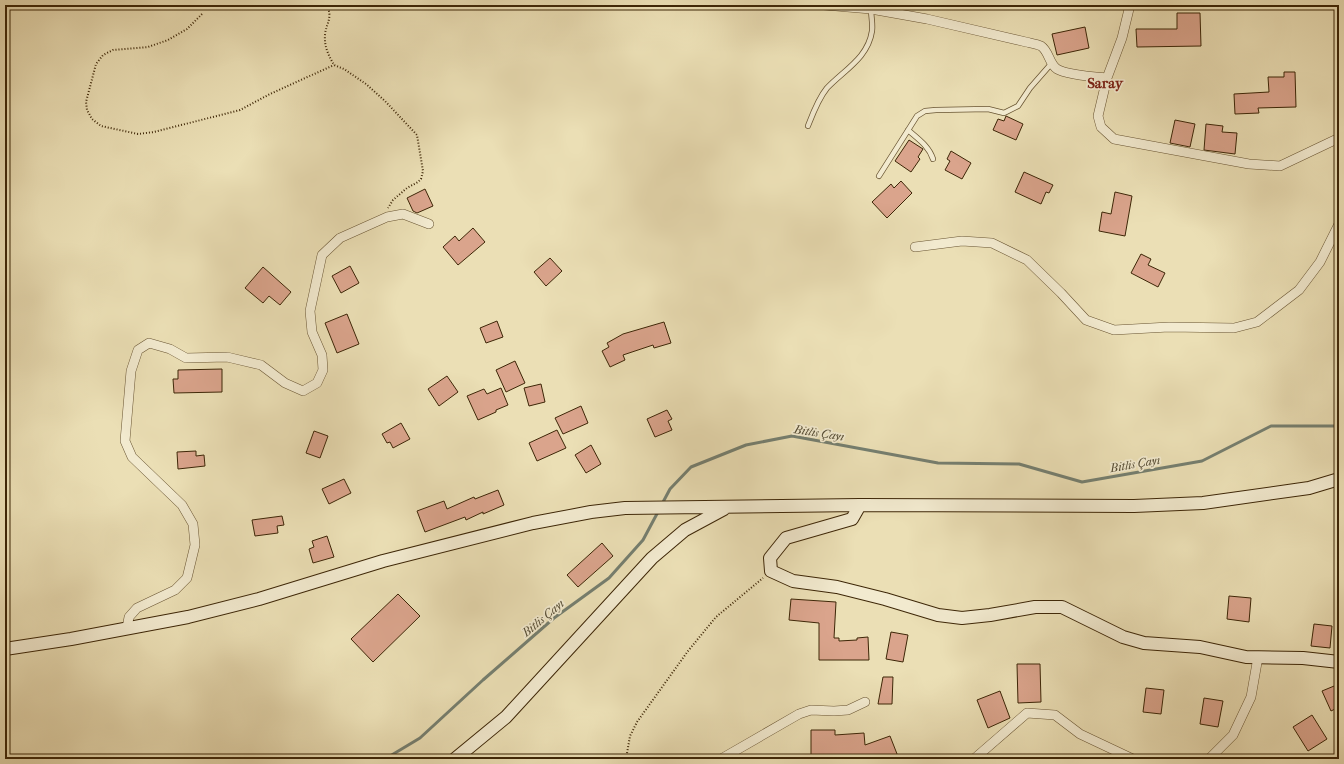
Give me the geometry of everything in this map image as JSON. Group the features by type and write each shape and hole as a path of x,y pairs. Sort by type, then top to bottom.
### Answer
{"main road":[{"path":"5,649 188,617 259,599 383,561 533,523 591,512 624,508 727,508 860,505 1134,506 1203,503 1309,488 1339,479"},
{"path":"860,505 852,519 786,538 770,558 771,571 793,580 837,587 885,599 938,615 962,618 990,615 1035,607 1062,607 1123,637 1144,643 1200,647 1246,657 1303,658 1339,662"},
{"path":"455,759 506,716 652,558 685,530 727,508"}],"street":[{"path":"824,5 870,9 927,19 1042,46 1051,64 1058,70 1107,78"},
{"path":"1130,5 1122,38 1107,78 1098,116 1101,128 1114,139 1249,164 1280,166 1339,138"},
{"path":"127,628 129,617 137,608 175,590 187,578 195,545 193,524 182,505 132,457 125,441 131,371 138,350 149,343 170,349 186,358 227,357 261,365 285,383 303,390 317,383 323,370 322,355 312,332 310,311 322,255 340,238 387,217 403,214 429,224"},
{"path":"915,247 962,241 992,243 1027,260 1086,320 1114,330 1169,327 1234,328 1257,322 1299,290 1320,262 1339,224"},
{"path":"1209,759 1233,735 1251,697 1258,657"},
{"path":"722,759 799,714 811,710 848,710 865,702"},
{"path":"974,759 1027,713 1055,715 1080,734 1120,756 1133,759"}],"lane":[{"path":"808,126 822,95 857,60 867,46 872,30 870,9"},
{"path":"879,176 917,116 925,111 988,109 1004,113 1011,110 1022,101 1030,88 1051,64"},
{"path":"908,130 926,146 933,159"}],"path":[{"path":"326,5 330,18 326,29 325,42 328,53 334,65 344,69 366,84 385,101 417,135 423,171 421,179 393,200 388,208 387,217"},
{"path":"202,14 187,29 168,40 148,47 112,50 103,55 96,64 86,102 87,110 92,119 101,126 138,134 154,132 240,110 270,94 334,65"},
{"path":"626,759 630,736 636,722 688,651 716,617 771,571"}],"building":[{"path":"1177,13 1200,13 1201,46 1137,47 1136,29 1177,29"},
{"path":"1085,27 1089,48 1057,55 1052,34"},
{"path":"1284,72 1295,72 1296,107 1258,108 1259,113 1235,114 1234,94 1269,92 1268,77 1284,77"},
{"path":"1006,116 1023,124 1016,140 993,130 998,119 1004,121"},
{"path":"1175,120 1195,124 1190,147 1170,143"},
{"path":"1206,124 1223,126 1222,132 1237,133 1235,154 1204,150"},
{"path":"909,140 923,149 918,157 920,159 911,172 895,161"},
{"path":"951,151 971,163 962,179 945,170 950,161 947,159"},
{"path":"1024,172 1053,185 1049,193 1046,192 1041,204 1015,192"},
{"path":"901,181 912,193 887,218 872,202 891,184 894,188"},
{"path":"425,189 433,206 417,213 413,211 407,198"},
{"path":"1115,192 1132,196 1125,236 1099,231 1102,212 1111,214"},
{"path":"473,228 485,242 458,265 443,247 455,236 459,241"},
{"path":"1141,254 1151,259 1148,265 1165,273 1158,287 1131,273"},
{"path":"550,258 562,271 546,286 534,272"},
{"path":"350,266 359,283 341,293 332,276"},
{"path":"263,267 291,292 280,305 269,296 263,303 245,288"},
{"path":"347,314 359,344 337,353 325,323"},
{"path":"497,321 503,337 486,343 480,328"},
{"path":"664,322 671,343 654,348 653,345 623,355 625,360 610,367 602,351 609,347 607,343 623,334"},
{"path":"515,361 525,383 506,392 496,370"},
{"path":"222,369 222,392 174,393 173,379 178,379 178,370"},
{"path":"447,376 458,392 439,406 428,389"},
{"path":"541,384 545,402 529,406 524,388"},
{"path":"501,388 508,405 478,420 467,396 484,389 487,394"},
{"path":"581,406 588,423 563,434 555,418"},
{"path":"667,410 672,419 668,421 672,430 655,437 647,419"},
{"path":"401,423 410,439 393,448 390,442 387,443 382,434"},
{"path":"557,430 566,448 537,461 529,443"},
{"path":"314,431 328,436 320,458 306,453"},
{"path":"591,445 601,464 586,473 575,455"},
{"path":"196,451 196,456 204,455 205,466 178,469 177,452"},
{"path":"344,479 351,493 329,504 322,489"},
{"path":"498,490 504,505 466,520 465,517 425,532 417,511 444,501 447,509 474,497 475,499"},
{"path":"282,516 284,525 277,526 278,533 255,536 252,520"},
{"path":"327,536 334,557 313,563 309,549 314,547 312,541"},
{"path":"602,543 613,556 578,587 567,575"},
{"path":"398,594 420,616 373,662 351,639"},
{"path":"1229,596 1251,598 1249,622 1227,619"},
{"path":"791,599 836,602 834,638 839,638 839,641 857,640 857,638 868,637 869,660 819,660 819,623 789,620"},
{"path":"1314,624 1332,626 1330,648 1311,646"},
{"path":"891,632 908,635 903,662 886,659"},
{"path":"1017,664 1040,664 1041,702 1018,703"},
{"path":"883,677 893,677 892,704 878,704"},
{"path":"1339,684 1339,707 1331,711 1322,691"},
{"path":"1146,688 1164,690 1161,714 1143,712"},
{"path":"1000,691 1010,718 988,728 977,700"},
{"path":"1204,698 1223,701 1218,727 1200,724"},
{"path":"1312,715 1327,739 1308,751 1293,727"},
{"path":"811,730 835,730 835,735 864,733 865,745 890,736 899,759 879,759 877,755 833,759 811,759"}],"waterway":[{"name":"Bitlis Çayı","path":"662,504 670,489 691,467 746,445 792,436 938,463 1019,464 1082,482 1202,461 1271,426 1338,426 1339,424"},
{"name":"Bitlis Çayı","path":"385,759 420,738 554,618 609,578 643,540 659,510"}],"district":[{"name":"Saray","path":"1105,83"}]}
